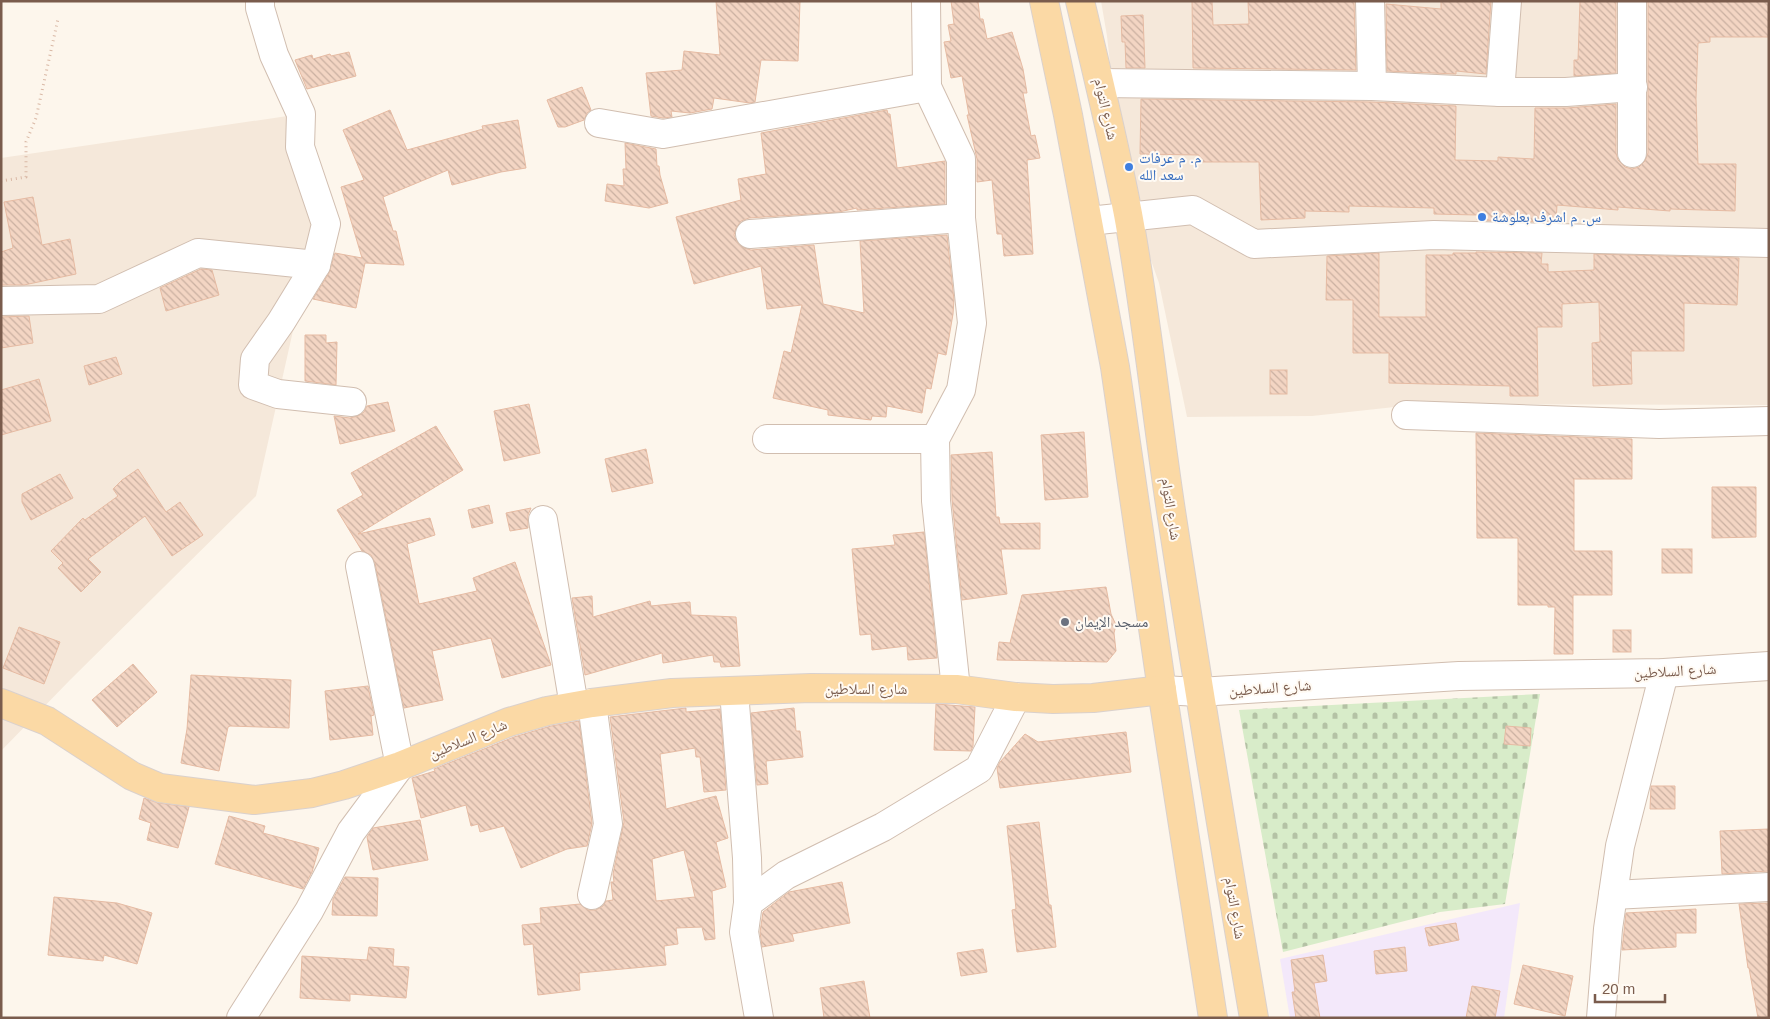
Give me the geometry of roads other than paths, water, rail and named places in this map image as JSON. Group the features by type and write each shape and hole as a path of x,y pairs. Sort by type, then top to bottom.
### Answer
{"main road":[{"path":"1044,1 1089,221 1115,367 1162,690 1213,1018"},
{"name":"شارع التوام","path":"1080,1 1100,83 1128,216 1199,692 1254,1018"},
{"name":"شارع السلاطين","path":"1,703 47,721 132,776 160,788 254,800 312,793 344,786 400,766 509,722 547,711 583,704 672,693 811,688 956,689 1016,697 1053,699 1093,698 1162,690"}],"street":[{"path":"260,1 260,8 274,55 301,114 300,147 326,224 316,264 281,322 255,359 253,385 278,394 352,402"},
{"path":"926,1 927,87 961,159 962,218 972,323 961,390 935,439 936,502 956,689"},
{"path":"1370,1 1372,86"},
{"path":"1500,92 1507,1"},
{"path":"1632,1 1632,153"},
{"path":"1100,83 1372,86 1500,92 1566,92 1633,87"},
{"path":"600,123 662,134 927,87"},
{"path":"1089,221 1193,210 1254,244 1434,235 1769,243"},
{"path":"750,234 962,218"},
{"path":"1,301 99,299 198,253 316,264"},
{"path":"1406,415 1659,424 1769,421"},
{"path":"767,439 935,439"},
{"path":"543,520 608,824 592,895"},
{"path":"241,1018 309,911 350,832 400,766 360,566"},
{"name":"شارع السلاطين","path":"1162,690 1199,692 1458,676 1664,673 1769,666"},
{"path":"1601,1018 1613,895 1620,846 1664,673"},
{"path":"734,691 747,858 748,903 744,932 759,1018"},
{"path":"748,903 786,875 883,827 979,769 1016,697"},
{"path":"1613,895 1769,887"}],"place":[{"name":"م. م عرفات سعد الله","path":"1129,167"},
{"name":"س. م اشرف بعلوشة","path":"1482,217"},
{"name":"مسجد الإيمان","path":"1065,622"}]}
